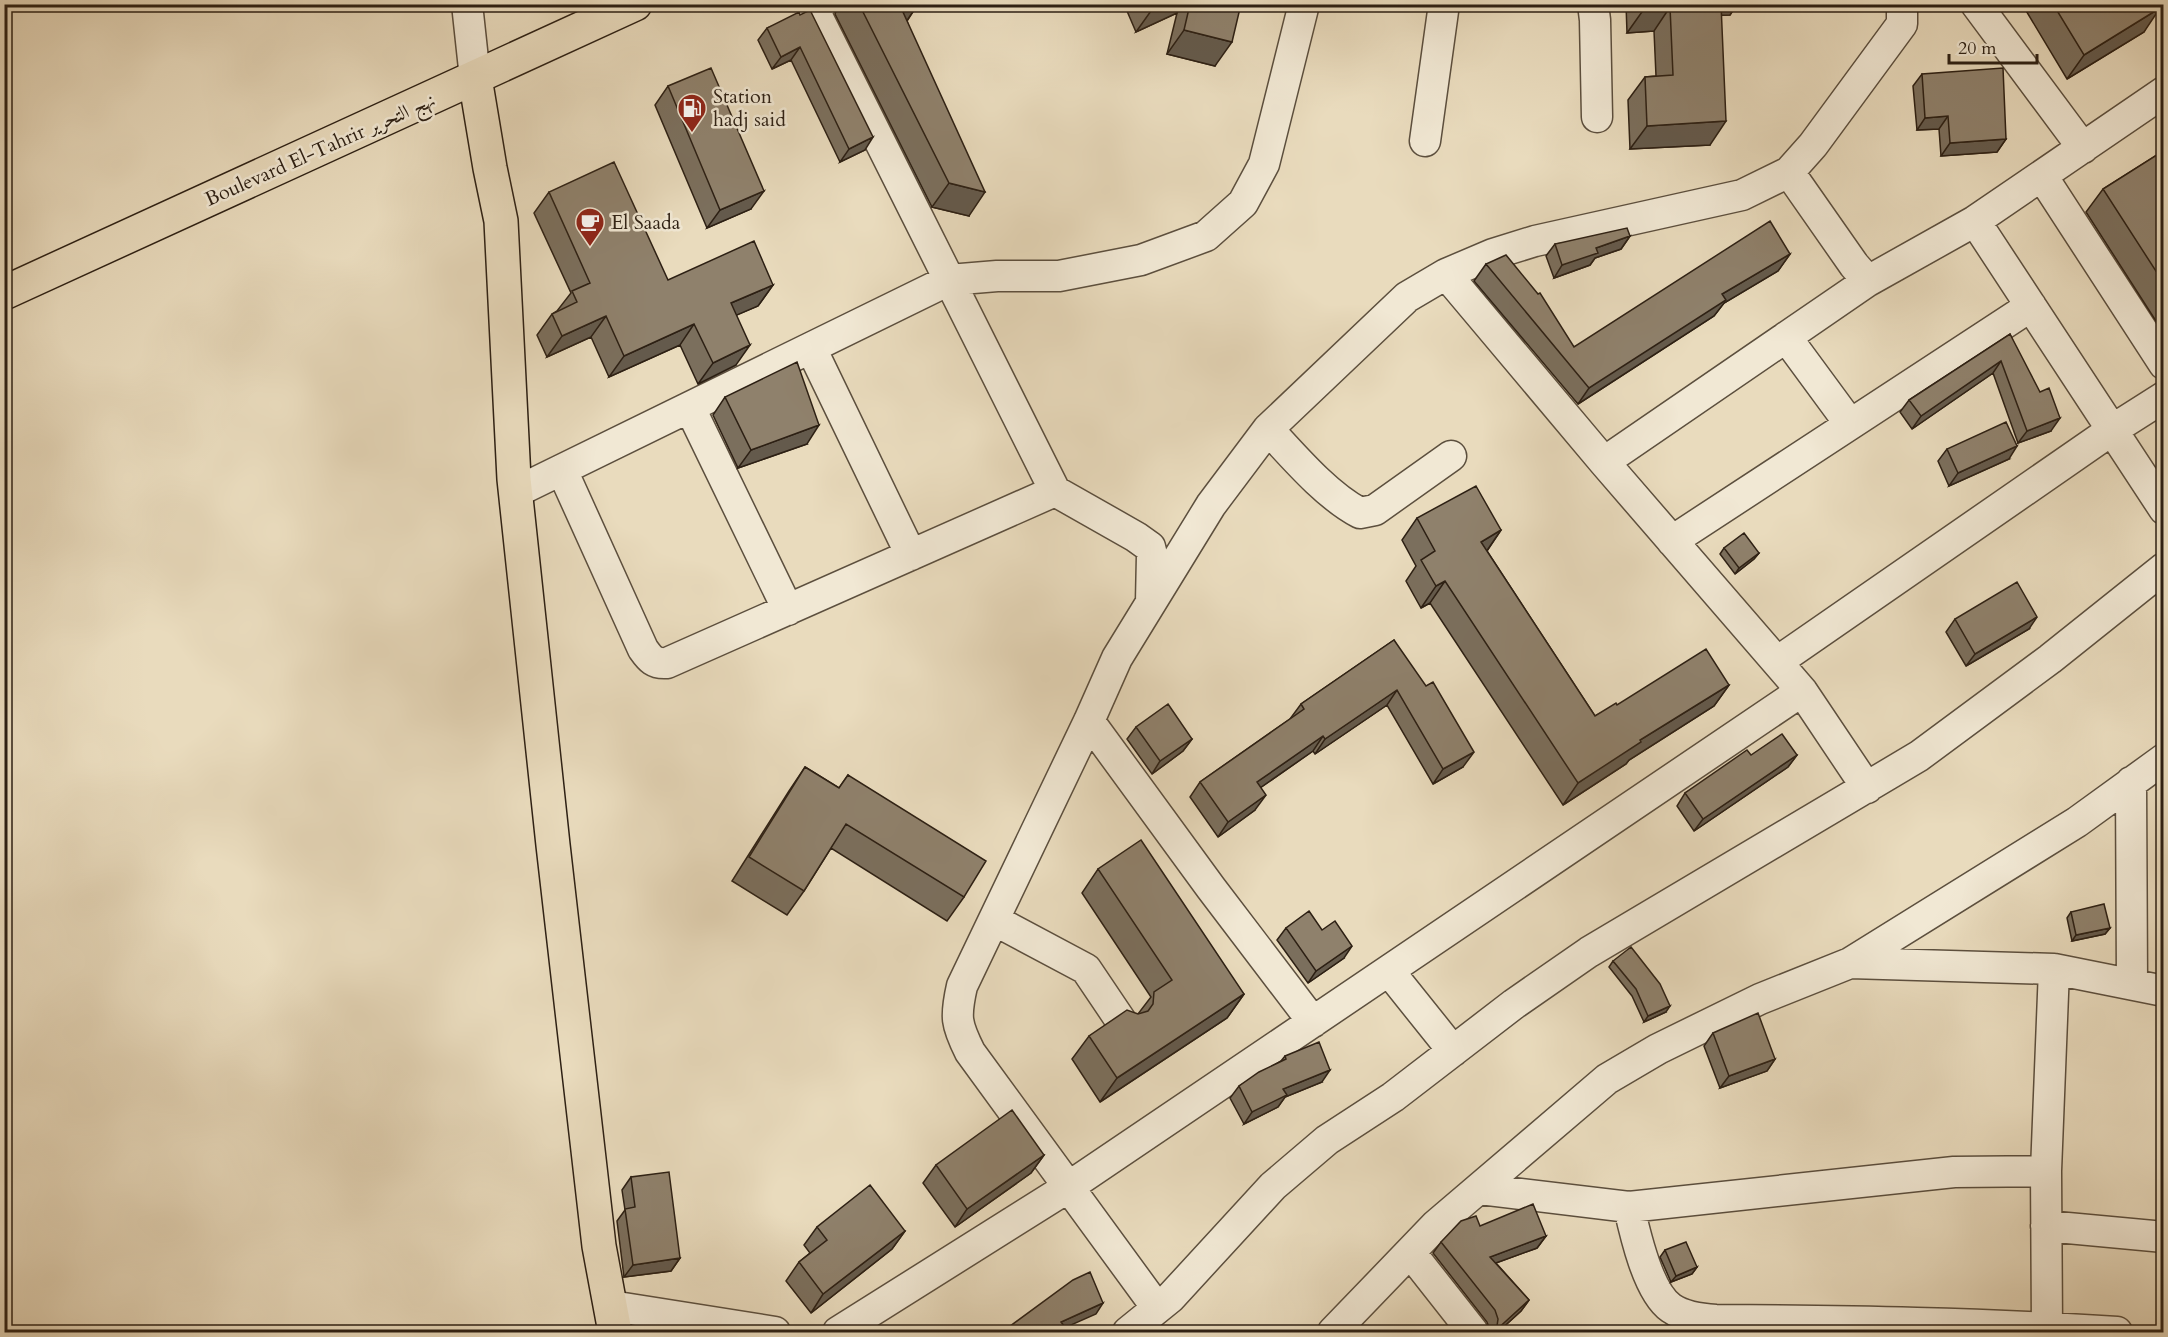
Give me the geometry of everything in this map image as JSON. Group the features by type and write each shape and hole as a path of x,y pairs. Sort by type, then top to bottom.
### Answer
{"main road":[{"name":"Boulevard El-Tahrir نهج التحرير","path":"4,292 635,4"},
{"path":"475,78 501,222 516,492 553,845 599,1246 613,1319"}],"street":[{"path":"467,4 475,78"},
{"path":"821,4 813,8 1055,491 1150,547 1152,555 1151,602"},
{"path":"516,492 949,280 997,276 1059,276 1141,260 1206,236 1243,203 1264,164 1304,4"},
{"path":"1425,141 1444,4"},
{"path":"1593,4 1597,117"},
{"path":"1157,1308 1067,1188 970,1052 958,1028 957,1007 962,986 1117,658 1211,505 1268,429 1407,297 1446,274 1493,254 1535,241 1742,195 1789,172 1813,145 1902,24 1902,4"},
{"path":"1976,4 2083,148"},
{"path":"1604,462 1868,281 1975,221 2163,92"},
{"path":"1789,172 1828,230 1868,281"},
{"path":"2042,176 2163,364"},
{"path":"1975,221 2163,509"},
{"path":"1446,274 1604,462 1802,691 1866,788"},
{"path":"1672,541 2031,306"},
{"path":"1786,337 1850,424"},
{"path":"811,348 911,555"},
{"path":"1777,662 2163,397"},
{"path":"690,408 788,610"},
{"path":"1268,429 1346,506 1360,513 1375,510 1450,456"},
{"path":"561,470 643,649 652,661 657,663 667,663 1055,491"},
{"path":"1128,1332 1170,1298 1273,1186 1327,1140 1393,1097 1515,1004 1589,952 1919,756 2050,659 2163,568"},
{"path":"838,1332 878,1322 1067,1188 1802,691"},
{"path":"1089,721 1210,888 1313,1022"},
{"path":"1333,1332 1436,1225 1607,1079 1658,1049 1750,1004 1850,963 2077,822 2163,759"},
{"path":"2130,782 2132,984"},
{"path":"994,920 1086,969 1121,1021"},
{"path":"1850,963 2055,969 2163,991"},
{"path":"2046,1330 2046,1171 2055,969"},
{"path":"1389,971 1453,1051"},
{"path":"1480,1189 1629,1207 1954,1172 2046,1171"},
{"path":"1629,1207 1636,1241 1654,1286 1671,1308 1696,1318 2117,1332"},
{"path":"2046,1226 2163,1237"},
{"path":"1410,1252 1473,1332"},
{"path":"613,1319 775,1332"}],"building":[{"path":"859,4 918,4 903,12 985,192 949,183"},
{"path":"1190,4 1241,4 1232,42 1184,30"},
{"path":"1644,4 1721,4 1726,121 1647,126 1645,77 1673,75 1670,7 1644,9"},
{"path":"2053,4 2158,4 2160,8 2084,55"},
{"path":"810,10 873,137 849,149 800,47 781,57 767,28 799,12 800,15"},
{"path":"711,68 764,191 720,210 668,86"},
{"path":"2003,68 2006,139 1950,143 1948,116 1925,118 1922,74"},
{"path":"2163,151 2163,282 2103,189"},
{"path":"614,162 668,280 754,241 773,285 731,303 750,345 713,363 694,324 624,356 606,316 562,336 552,314 577,302 572,291 590,283 549,192"},
{"path":"1770,221 1790,254 1722,294 1726,300 1589,388 1486,264 1506,255 1538,294 1540,293 1574,347"},
{"path":"1627,228 1630,236 1596,248 1598,253 1562,265 1555,244"},
{"path":"2010,334 2040,392 2049,388 2060,418 2027,431 2001,361 1921,416 1909,400"},
{"path":"797,362 819,425 751,450 725,397"},
{"path":"2006,422 2017,446 1958,473 1947,449"},
{"path":"1476,486 1501,530 1481,542 1595,716 1616,703 1617,705 1706,649 1729,685 1640,740 1641,742 1578,783 1445,581 1436,586 1421,560 1435,551 1417,518"},
{"path":"1744,533 1759,553 1739,568 1724,548"},
{"path":"2017,582 2037,617 1975,654 1955,619"},
{"path":"1394,640 1426,686 1433,682 1474,752 1443,769 1397,690 1325,739 1323,736 1257,782 1266,795 1228,822 1200,782 1304,709 1301,704"},
{"path":"1168,704 1192,739 1160,761 1136,727"},
{"path":"1782,734 1797,755 1703,819 1685,793 1747,750 1751,755"},
{"path":"805,767 839,788 848,775 986,861 964,897 846,824 804,891 749,857"},
{"path":"1141,840 1244,994 1117,1078 1089,1036 1127,1010 1138,1014 1148,1011 1153,1004 1154,992 1172,980 1098,869"},
{"path":"2104,904 2110,928 2076,935 2071,912"},
{"path":"1309,911 1322,930 1335,921 1352,946 1316,971 1286,928"},
{"path":"1631,947 1660,984 1670,1006 1648,1016 1636,989 1613,961"},
{"path":"1758,1013 1775,1059 1729,1076 1713,1033"},
{"path":"1319,1042 1330,1070 1283,1089 1287,1095 1252,1112 1239,1086 1259,1072 1286,1059 1285,1056"},
{"path":"1012,1110 1044,1155 967,1209 936,1165"},
{"path":"669,1172 680,1258 633,1265 625,1209 635,1207 631,1177"},
{"path":"870,1185 905,1231 823,1294 799,1262 827,1240 817,1227"},
{"path":"1533,1204 1546,1236 1490,1257 1529,1300 1494,1332 1498,1319 1495,1310 1441,1242 1461,1221 1476,1216 1480,1226"},
{"path":"1686,1242 1697,1267 1676,1276 1665,1250"},
{"path":"1090,1272 1103,1303 1061,1322 1065,1327 1057,1332 1002,1332 1073,1280"}],"place":[{"name":"Station hadj said","path":"692,134"},
{"name":"El Saada","path":"590,248"}]}
